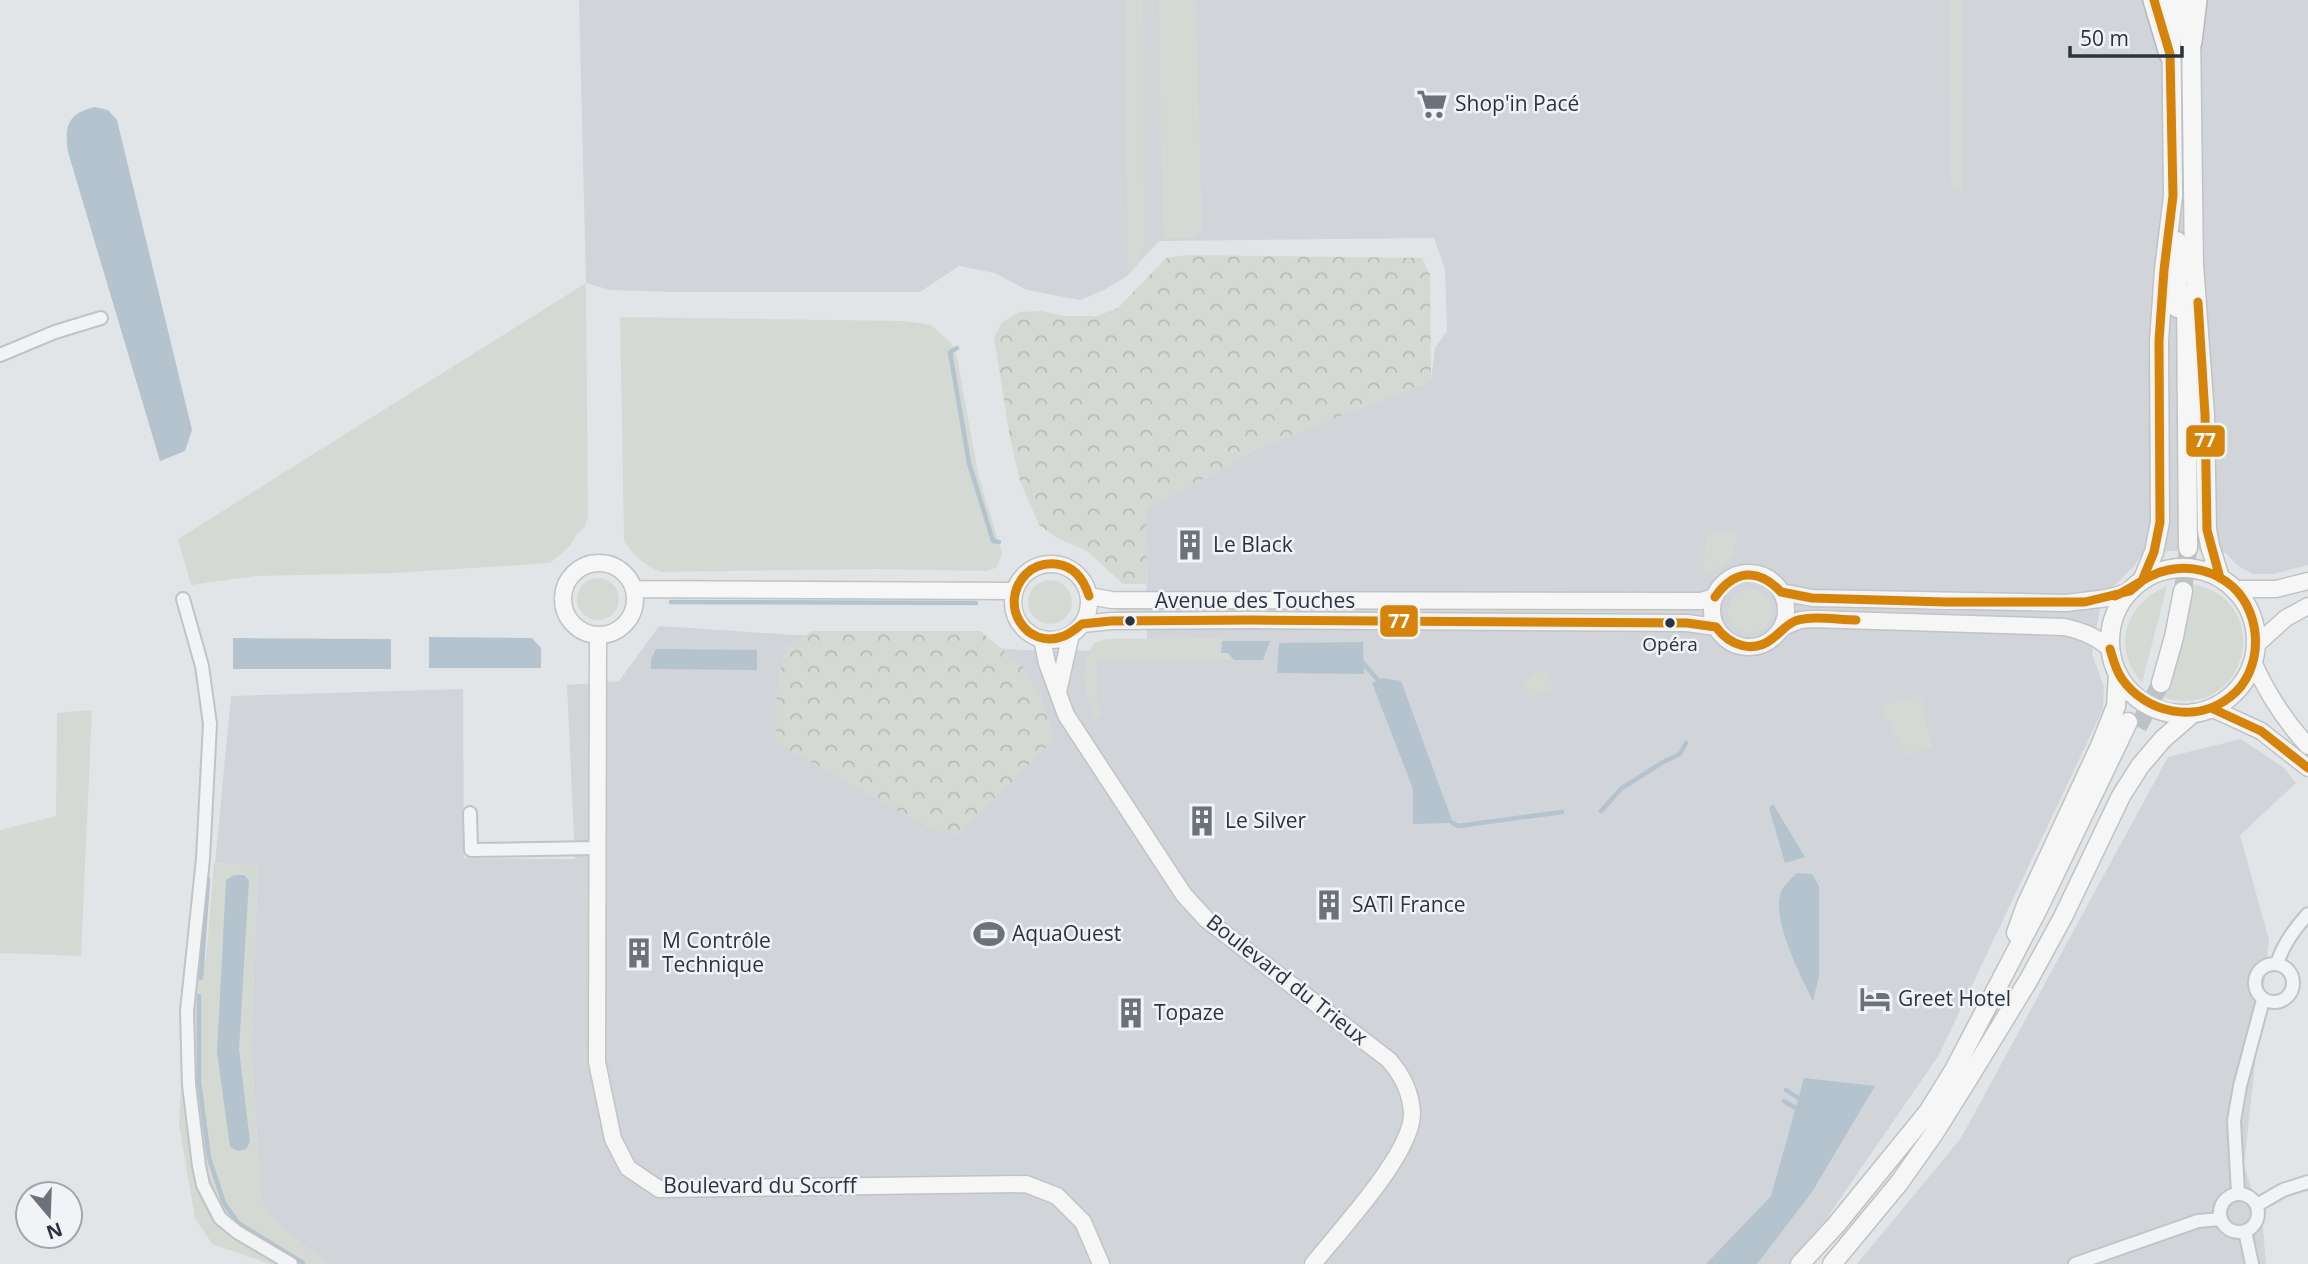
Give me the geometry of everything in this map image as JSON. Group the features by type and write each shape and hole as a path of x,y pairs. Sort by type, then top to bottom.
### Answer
{"highway":[{"path":"2154,0 2170,54"},
{"path":"2192,41 2196,0"}],"main road":[{"path":"2171,0 2173,196 2159,341 2160,522 2154,552 2136,586 2114,618 2110,649 2118,674 2131,692 2149,705 2171,713 2193,713 2211,708 2237,690 2254,653 2255,627 2250,610 2227,583 2210,546 2207,530 2205,415 2194,265 2190,0"},
{"path":"2173,196 2176,211 2182,549 2185,0"},
{"path":"2136,586 2164,570 2181,568 2197,569 2227,583"},
{"path":"2155,681 2164,635 2178,591"},
{"path":"1994,993 2026,905 2116,706 2118,674"},
{"path":"1832,1264 1899,1183 1936,1132 2028,981 2127,786 2155,747 2193,713"},
{"path":"1800,1264 1928,1112 1954,1070 2133,724 2018,976 1995,1033"}],"street":[{"path":"0,355 55,332 101,318"},
{"path":"591,564 611,565 622,570 634,589 635,606 627,622 609,633 598,635 580,629 565,611 564,592 570,578 583,566 591,564"},
{"path":"1058,694 1076,629 1088,611 1089,596 1080,576 1068,568 1054,564 1039,565 1026,573 1014,591 1013,607 1018,621 1028,632 1042,639 1057,639 1076,629"},
{"path":"1745,574 1762,576 1781,592 1786,606 1781,628 1764,644 1747,647 1730,642 1716,627 1712,612 1715,597 1727,581 1745,574"},
{"path":"2227,583 2276,589 2308,581"},
{"path":"1781,592 1812,598 2066,603 2108,598 2136,586"},
{"path":"634,589 1014,591"},
{"name":"Avenue des Touches","path":"1089,596 1112,600 1587,602 1688,601 1715,597"},
{"path":"183,599 202,666 210,724 203,859 187,1012 189,1085 199,1166 204,1185 220,1218 237,1232 292,1264"},
{"path":"2308,606 2286,618 2254,653 2271,699 2308,746"},
{"path":"1781,628 1800,620 1812,619 2064,627 2099,638 2110,649"},
{"name":"Avenue des Touches","path":"1076,629 1111,621 1250,620 1678,623 1716,627"},
{"name":"Boulevard du Scorff","path":"598,635 597,1062 613,1139 628,1168 659,1189 1026,1184 1057,1196 1083,1222 1101,1264"},
{"name":"Boulevard du Trieux","path":"1042,639 1047,663 1066,715 1184,895 1207,920 1389,1060 1403,1077 1412,1114 1407,1137 1391,1166 1313,1264"},
{"path":"2211,708 2261,731 2308,768"},
{"path":"470,813 471,850 598,848"},
{"path":"2277,964 2285,943 2308,914"},
{"path":"2268,964 2277,964 2290,973 2293,981 2291,991 2284,999 2274,1002 2263,1000 2254,985 2255,976 2268,964"},
{"path":"2238,1193 2234,1121 2240,1086 2263,1000"},
{"path":"2257,1205 2283,1190 2308,1182"},
{"path":"2238,1193 2249,1196 2257,1205 2258,1215 2254,1225 2245,1231 2226,1227 2221,1219 2220,1210 2229,1196 2238,1193"},
{"path":"2075,1264 2198,1221 2221,1219"},
{"path":"2245,1231 2252,1264"}],"shaded area":[{"path":"579,0 2308,0 2308,565 2274,574 2253,574 2238,566 2226,553 2196,550 2144,552 2115,585 2103,592 2092,654 2104,687 2103,709 1939,1055 1835,1206 1800,1264 329,1264 281,1228 261,1201 251,1044 258,866 215,863 231,696 463,689 464,858 575,859 567,685 619,681 659,626 1024,650 1147,651 1146,510 1260,447 1431,381 1435,348 1447,331 1445,269 1434,238 1159,241 1127,276 1080,300 1027,290 995,273 959,266 920,292 673,292 610,290 586,283"},
{"path":"95,107 108,110 117,120 192,430 185,451 160,461 68,152 67,135 70,122 79,113"},
{"path":"429,637 532,638 541,648 541,668 429,668"},
{"path":"233,638 391,639 391,669 233,669"},
{"path":"1222,641 1270,641 1263,660 1234,660 1228,653 1221,653"},
{"path":"1363,642 1364,674 1277,673 1279,643"},
{"path":"656,649 757,650 757,670 651,669 651,659"},
{"path":"1383,678 1401,681 1453,823 1413,824 1413,789 1372,683"},
{"path":"2241,739 2283,767 2296,783 2240,835 2269,940 2244,1164 2263,1228 2266,1264 1857,1264 1961,1138 2168,757"},
{"path":"1773,804 1805,857 1785,863 1769,808"},
{"path":"1797,873 1812,874 1819,886 1819,976 1813,1001 1788,946 1780,915 1779,901 1782,890"},
{"path":"234,875 244,875 249,880 239,1049 250,1142 246,1149 238,1151 230,1147 217,1052 226,880"},
{"path":"1804,1078 1875,1086 1812,1192 1757,1264 1706,1264 1771,1196"}],"green space":[{"path":"1125,0 1143,0 1144,246 1140,260 1128,273"},
{"path":"1159,0 1191,0 1196,8 1202,231 1191,238 1166,238 1162,223"},
{"path":"1950,0 1962,0 1962,189 1951,190"},
{"path":"1185,255 1422,258 1430,275 1431,381 1260,447 1147,510 1146,584 1123,584 1087,551 1057,538 1039,525 1020,481 1010,438 994,337 1002,322 1020,312 1041,311 1064,316 1096,316 1118,308 1166,258"},
{"path":"586,283 588,517 585,527 570,546 550,563 395,573 255,576 191,585 178,539"},
{"path":"620,317 905,321 931,325 952,344 957,357 978,474 1002,553 997,567 988,571 877,569 661,572 644,563 624,540"},
{"path":"1712,532 1736,532 1735,548 1726,562 1708,575 1703,575 1706,538"},
{"path":"598,578 613,584 619,599 613,614 598,620 583,614 577,599 583,584"},
{"path":"1050,580 1066,586 1072,602 1066,618 1050,624 1034,618 1028,602 1034,586"},
{"path":"2192,584 2219,594 2236,612 2243,634 2241,657 2232,678 2215,693 2191,701 2162,697 2180,651"},
{"path":"2167,586 2142,683 2132,669 2127,655 2127,628 2132,615 2141,604"},
{"path":"1750,589 1766,595 1772,611 1766,627 1750,633 1734,627 1728,611 1734,595"},
{"path":"1116,607 1684,609 1684,616 1116,615"},
{"path":"812,631 980,631 1023,667 1042,700 1054,739 961,834 934,831 776,742 777,685 786,648"},
{"path":"1223,638 1222,641 1234,660 1097,661 1097,704 1101,714 1095,717 1085,680 1086,662 1094,643 1106,639"},
{"path":"1536,672 1548,673 1553,689 1535,697 1529,695 1524,683"},
{"path":"1920,695 1932,747 1907,755 1881,706"},
{"path":"92,710 81,956 0,953 0,830 56,816 57,713"},
{"path":"214,863 258,866 251,1044 261,1201 281,1228 329,1264 270,1264 212,1244 195,1218 179,1124 187,957 206,959"}],"waterway":[{"path":"957,348 950,352 969,463 993,541 999,542"},
{"path":"671,602 976,603"},
{"path":"1363,663 1378,680"},
{"path":"1601,811 1622,788 1680,754 1686,743"},
{"path":"1453,823 1458,826 1562,812"},
{"path":"201,978 208,879"},
{"path":"199,996 199,1082 209,1158 224,1203 238,1223 303,1263"},
{"path":"1786,1090 1798,1098"},
{"path":"1784,1101 1797,1109"}],"tunnel":[{"path":"2183,591 2188,548"},
{"path":"2138,727 2161,683"}],"transit line":[{"name":"77","path":"1781,592 1812,598 2085,602 2130,591 2142,581 2154,552 2160,522 2159,341 2173,196 2170,54 2154,0"},
{"name":"77","path":"2198,302 2205,415 2207,530 2220,578"},
{"name":"77","path":"1082,624 1064,636 1050,639 1038,637 1020,622 1015,611 1014,598 1026,574 1036,567 1052,564 1062,565 1073,571 1081,579 1089,596"},
{"name":"77","path":"2110,649 2118,672 2132,691 2158,707 2187,712 2217,705 2230,697 2249,673 2256,643 2250,612 2243,599 2226,581 2211,573 2185,568 2168,570 2115,596"},
{"name":"77","path":"1715,597 1730,581 1746,575 1764,578 1781,592"},
{"name":"77","path":"1716,627 1728,639 1750,647 1766,643 1789,624 1802,619 1856,620"},
{"name":"77","path":"1082,624 1111,621 1250,620 1687,623 1716,627"},
{"name":"77","path":"2211,708 2261,731 2308,768"}],"place":[{"name":"Shop'in Pacé","path":"1432,104"},
{"name":"Le Black","path":"1190,545"},
{"name":"Opéra","path":"1670,623"},
{"name":"Le Silver","path":"1202,821"},
{"name":"SATI France","path":"1329,905"},
{"name":"AquaOuest","path":"989,934"},
{"name":"M Contrôle Technique","path":"639,953"},
{"name":"Greet Hotel","path":"1875,999"},
{"name":"Topaze","path":"1131,1013"}]}
